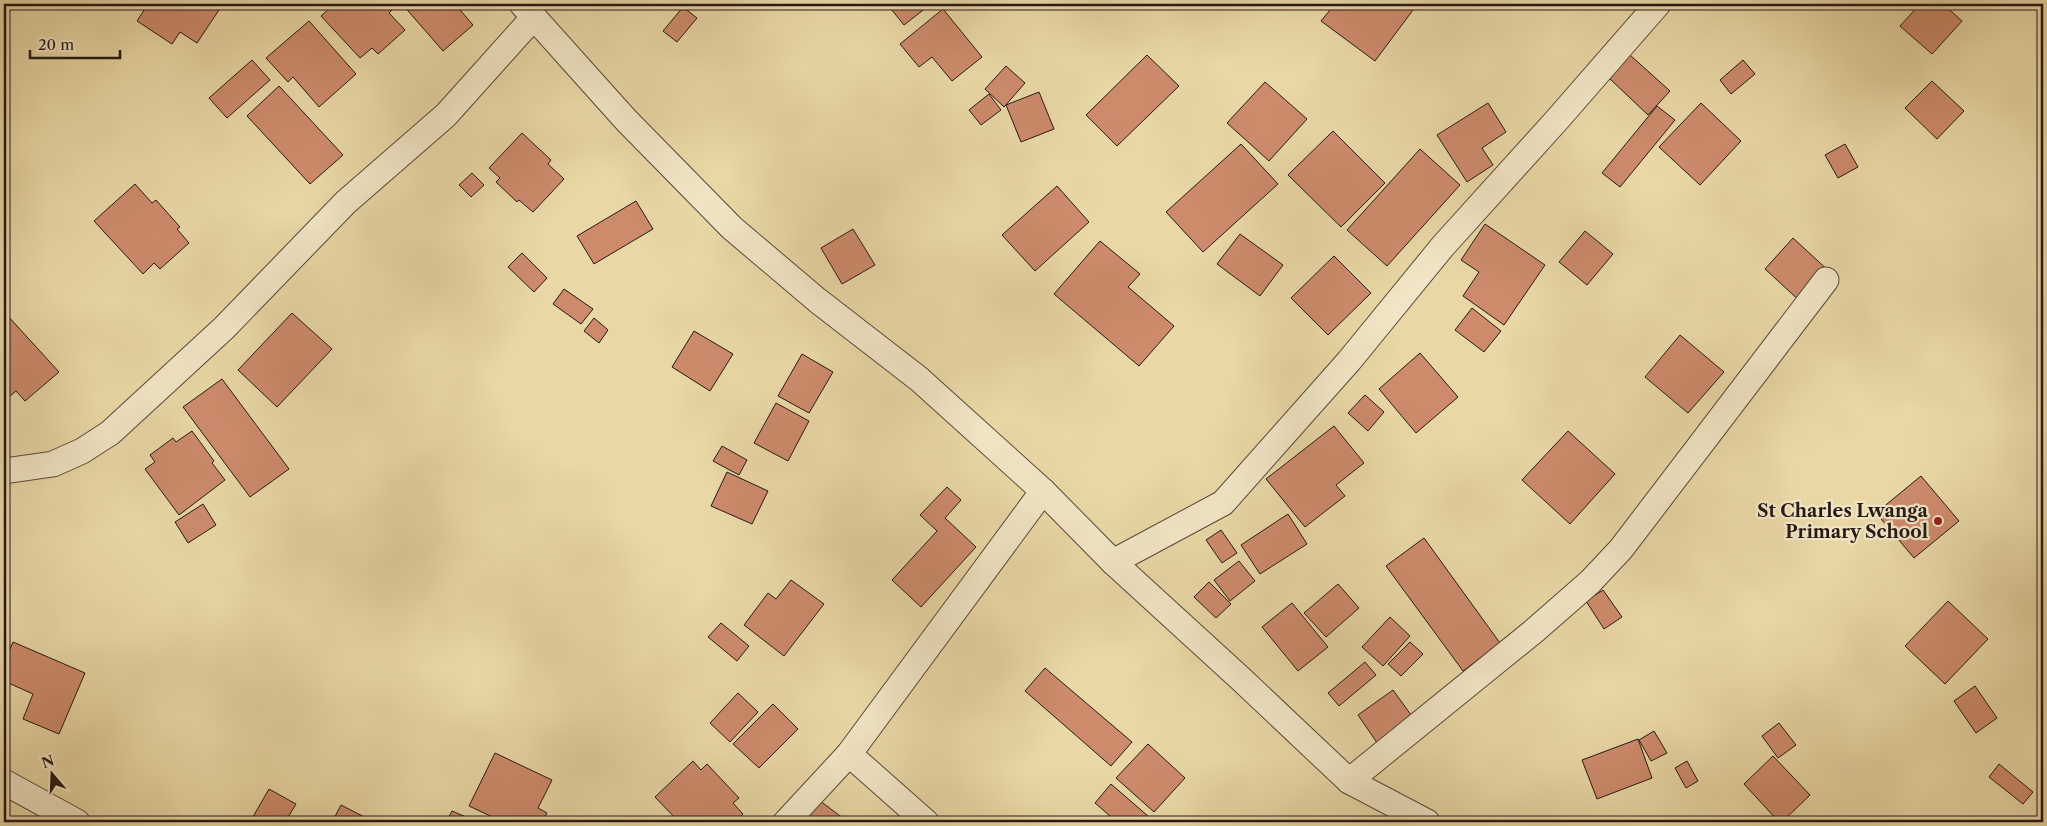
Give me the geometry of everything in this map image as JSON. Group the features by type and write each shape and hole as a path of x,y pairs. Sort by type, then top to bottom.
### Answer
{"street":[{"path":"1113,562 1223,503 1349,360 1443,246 1556,122 1658,4"},
{"path":"4,471 53,464 82,451 110,433 224,328 346,202 446,115 528,11 626,120 732,228 817,300 919,379 1043,491 1113,562 1241,678 1348,781 1427,822"},
{"path":"1348,781 1478,677 1590,582 1621,549 1826,280"},
{"path":"786,822 849,754 1043,491"},
{"path":"849,754 926,822"},
{"path":"4,782 77,822"}],"building":[{"path":"148,4 223,4 197,43 180,32 172,44 137,21"},
{"path":"334,4 390,4 394,8 389,13 405,30 378,54 372,48 360,58 321,16"},
{"path":"402,4 455,4 473,25 443,51"},
{"path":"887,4 931,4 904,25"},
{"path":"1335,4 1405,4 1413,10 1375,61 1321,21"},
{"path":"1920,4 1943,4 1962,21 1932,54 1900,26"},
{"path":"683,7 697,18 677,42 663,31"},
{"path":"943,9 982,57 952,81 932,57 919,67 900,44"},
{"path":"309,21 356,74 319,107 293,77 288,82 266,58"},
{"path":"1147,55 1179,86 1117,146 1086,115"},
{"path":"1630,55 1670,91 1648,115 1609,78"},
{"path":"252,60 270,80 227,118 209,98"},
{"path":"1743,60 1755,74 1731,94 1720,80"},
{"path":"1006,66 1025,83 1004,107 985,89"},
{"path":"1932,81 1964,111 1937,139 1905,108"},
{"path":"1265,82 1307,119 1269,161 1227,123"},
{"path":"279,86 343,155 310,184 247,116"},
{"path":"1039,92 1054,129 1021,142 1006,105"},
{"path":"989,94 1001,110 981,125 969,110"},
{"path":"1488,103 1506,132 1482,148 1493,165 1467,182 1437,135"},
{"path":"1701,103 1741,141 1700,185 1659,147"},
{"path":"1657,106 1675,120 1620,187 1602,173"},
{"path":"1333,131 1385,183 1341,227 1288,175"},
{"path":"522,133 551,160 548,164 564,179 533,212 519,200 517,202 496,182 500,178 489,168"},
{"path":"1241,144 1278,184 1203,252 1166,212"},
{"path":"1845,144 1858,167 1838,178 1825,155"},
{"path":"1420,149 1460,185 1387,266 1347,230"},
{"path":"472,173 484,185 471,197 459,185"},
{"path":"135,184 152,203 156,200 180,227 177,229 189,243 160,269 154,263 143,274 94,221"},
{"path":"1057,186 1089,222 1035,271 1002,235"},
{"path":"636,201 653,229 594,264 577,236"},
{"path":"1485,224 1545,265 1504,325 1463,296 1479,272 1461,260"},
{"path":"853,229 875,265 842,284 821,248"},
{"path":"1585,231 1613,254 1587,285 1559,262"},
{"path":"1240,234 1283,265 1260,296 1217,264"},
{"path":"1793,238 1831,273 1802,303 1765,269"},
{"path":"1100,241 1140,274 1128,287 1174,326 1139,366 1054,294"},
{"path":"522,253 547,278 534,292 508,267"},
{"path":"1334,256 1371,293 1328,335 1291,298"},
{"path":"564,289 593,309 581,324 553,304"},
{"path":"1472,308 1501,331 1484,352 1455,330"},
{"path":"292,313 332,349 277,407 238,370"},
{"path":"7,315 59,372 25,401 16,391 4,401 4,318"},
{"path":"594,318 608,330 599,343 584,331"},
{"path":"694,331 733,354 710,391 672,367"},
{"path":"1680,335 1724,372 1688,413 1645,377"},
{"path":"1420,353 1458,397 1416,433 1379,389"},
{"path":"802,354 833,372 809,413 778,396"},
{"path":"222,379 289,469 250,497 183,407"},
{"path":"1365,395 1384,412 1368,431 1348,413"},
{"path":"776,403 809,421 788,461 754,443"},
{"path":"1334,426 1364,463 1336,485 1345,496 1305,527 1266,479"},
{"path":"192,431 225,480 179,515 145,469 155,462 150,455 173,438 176,442"},
{"path":"1568,431 1615,474 1570,524 1522,480"},
{"path":"722,446 747,460 739,475 713,461"},
{"path":"727,472 768,491 752,524 711,506"},
{"path":"1921,476 1959,521 1914,558 1876,513"},
{"path":"947,487 961,500 945,518 976,547 921,607 892,580 937,531 920,515"},
{"path":"203,504 216,525 188,543 175,522"},
{"path":"1288,514 1307,544 1260,574 1241,545"},
{"path":"1221,530 1237,553 1222,563 1206,540"},
{"path":"1424,538 1500,643 1463,671 1386,566"},
{"path":"1239,561 1255,581 1230,601 1214,580"},
{"path":"791,580 824,604 784,656 744,625 768,593 776,599"},
{"path":"1209,582 1231,604 1216,618 1194,597"},
{"path":"1338,584 1359,608 1326,637 1304,613"},
{"path":"1603,590 1622,617 1604,629 1586,601"},
{"path":"1948,601 1988,639 1945,684 1905,646"},
{"path":"1292,603 1328,647 1298,671 1262,627"},
{"path":"1390,617 1410,636 1383,666 1362,647"},
{"path":"721,623 749,646 737,661 708,637"},
{"path":"13,642 85,673 59,734 23,719 33,694 4,681 4,663"},
{"path":"1410,642 1423,654 1401,676 1388,664"},
{"path":"1365,662 1376,675 1339,706 1328,693"},
{"path":"1045,668 1132,742 1111,766 1025,691"},
{"path":"1975,686 1997,718 1976,733 1954,701"},
{"path":"1393,690 1419,726 1382,750 1358,715"},
{"path":"738,693 758,712 730,742 710,723"},
{"path":"773,704 798,729 759,768 733,744"},
{"path":"1779,723 1796,745 1778,758 1762,736"},
{"path":"1654,731 1667,753 1651,761 1639,740"},
{"path":"1638,739 1652,778 1597,799 1582,760"},
{"path":"1148,744 1185,778 1154,812 1116,778"},
{"path":"495,753 552,780 538,808 547,813 542,822 503,822 469,806"},
{"path":"1773,756 1810,795 1782,822 1779,822 1744,784"},
{"path":"693,761 701,770 707,764 739,798 733,803 743,814 735,822 679,822 655,797"},
{"path":"1687,761 1698,781 1686,788 1675,768"},
{"path":"1999,764 2033,792 2023,804 1989,777"},
{"path":"1111,784 1149,817 1144,822 1117,822 1095,803"},
{"path":"269,789 296,804 287,819 293,822 250,822"},
{"path":"815,797 848,822 795,822"},
{"path":"341,805 374,822 332,822"},
{"path":"452,811 478,822 446,822"}],"place":[{"name":"St Charles Lwanga Primary School","path":"1938,521"}]}
